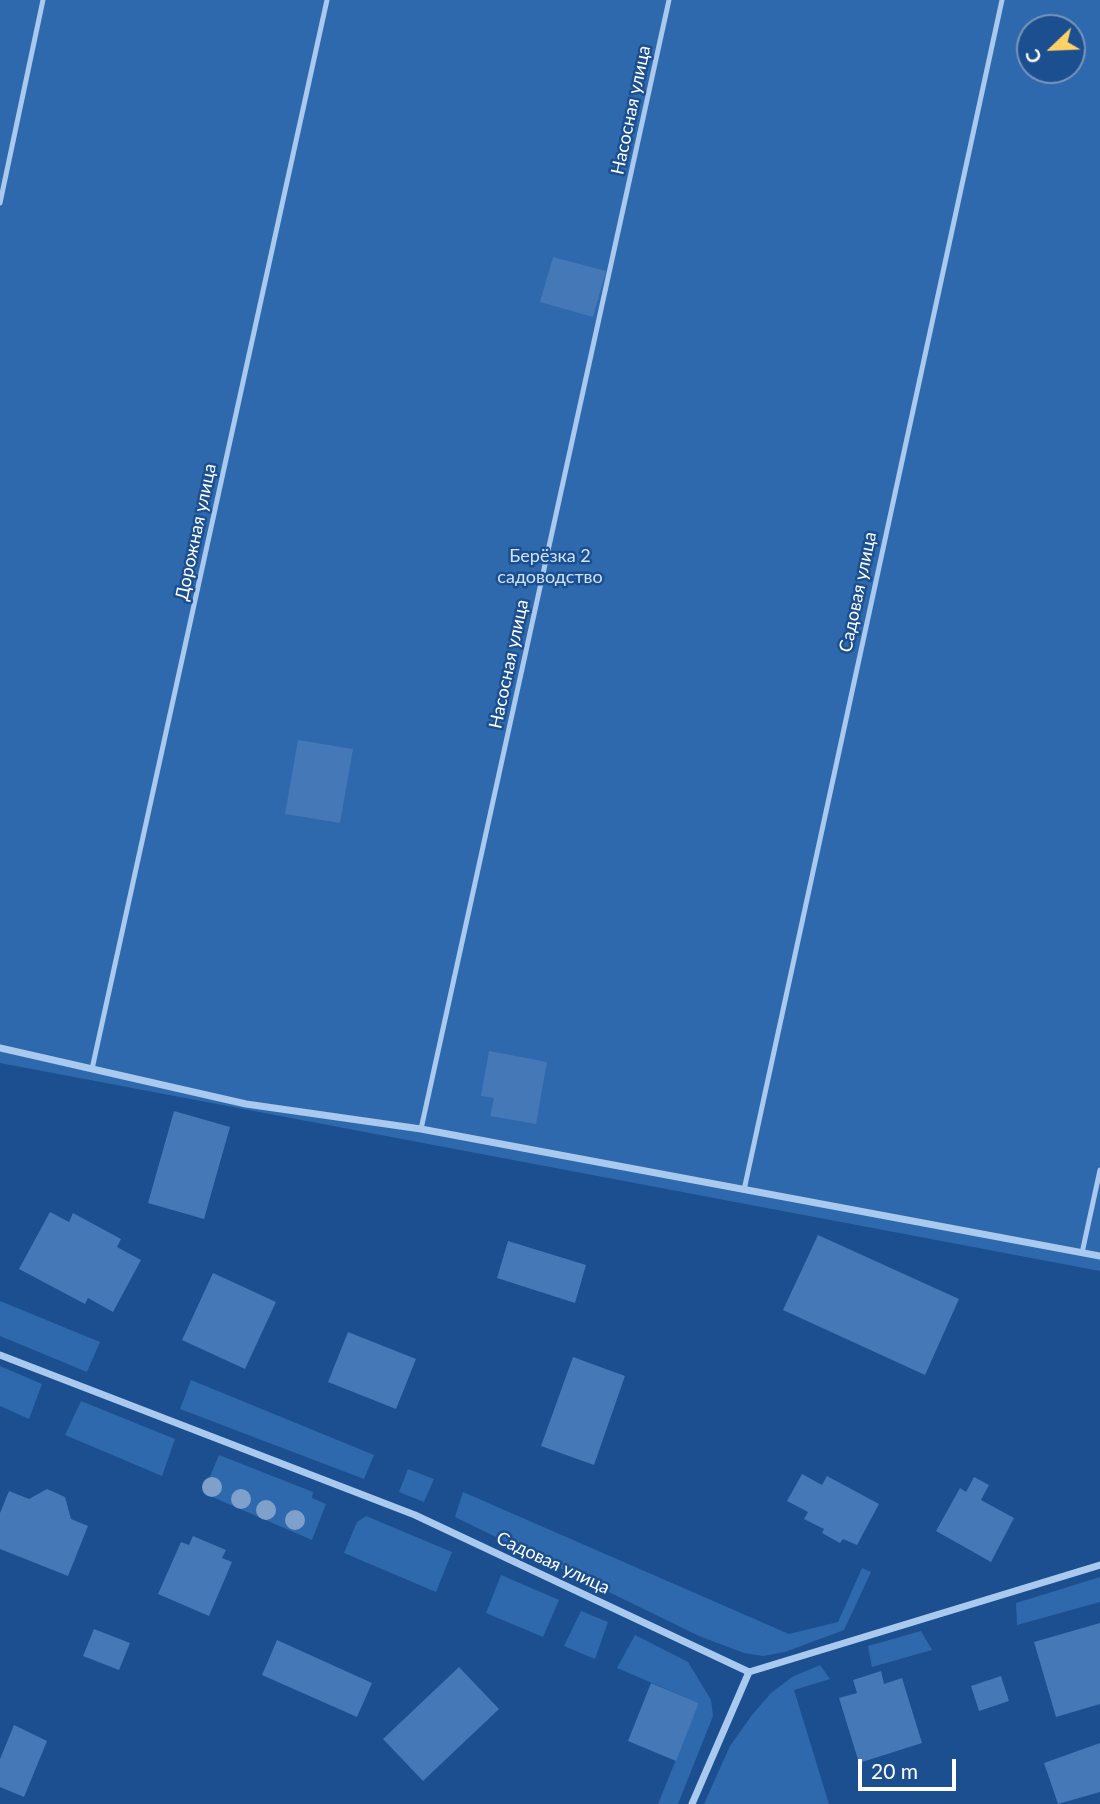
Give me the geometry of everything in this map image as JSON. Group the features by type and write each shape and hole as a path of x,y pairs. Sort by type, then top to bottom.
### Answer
{"street":[{"path":"0,1048 246,1104 421,1129 1100,1256"},
{"name":"Садовая улица","path":"0,1355 415,1515 749,1672"},
{"path":"692,1804 749,1672 1100,1565"}],"lane":[{"path":"0,203 43,0"},
{"name":"Дорожная улица","path":"92,1069 327,0"},
{"name":"Насосная улица","path":"421,1129 669,0"},
{"name":"Садовая улица","path":"744,1190 1002,0"},
{"path":"1082,1253 1100,1170"}],"green space":[{"name":"Берёзка 2 садоводство","path":"0,0 1100,0 1100,1271 0,1063"},
{"path":"0,1301 100,1342 87,1372 0,1336"},
{"path":"0,1366 42,1384 29,1419 0,1406"},
{"path":"191,1380 374,1455 364,1479 180,1409"},
{"path":"81,1401 175,1439 162,1476 65,1435"},
{"path":"219,1455 313,1492 312,1498 326,1504 312,1540 203,1493"},
{"path":"408,1469 434,1479 424,1502 399,1492"},
{"path":"463,1492 789,1634 838,1622 862,1568 871,1572 844,1630 785,1652 763,1656 744,1653 699,1636 455,1517"},
{"path":"366,1516 452,1552 436,1592 344,1553 357,1522"},
{"path":"501,1575 559,1600 543,1637 486,1613"},
{"path":"1100,1577 1100,1602 1017,1625 1016,1603"},
{"path":"581,1611 608,1622 595,1659 564,1646"},
{"path":"921,1631 932,1650 872,1667 868,1646"},
{"path":"635,1635 688,1662 711,1700 713,1716 678,1804 658,1804 699,1703 617,1668"},
{"path":"820,1665 830,1679 794,1690 829,1804 704,1804 730,1746 752,1715 771,1693 792,1677"}],"building":[{"path":"553,257 606,271 593,317 540,302"},
{"path":"298,740 353,749 340,823 285,814"},
{"path":"489,1051 547,1062 536,1124 490,1116 494,1098 481,1096"},
{"path":"174,1111 230,1127 204,1219 148,1203"},
{"path":"50,1212 69,1222 73,1213 121,1239 117,1247 141,1260 113,1312 88,1298 85,1304 19,1269"},
{"path":"818,1235 959,1299 925,1375 783,1310"},
{"path":"508,1241 586,1265 575,1303 497,1278"},
{"path":"213,1273 276,1302 245,1369 182,1340"},
{"path":"348,1332 416,1359 396,1409 328,1382"},
{"path":"573,1357 625,1376 594,1465 541,1446"},
{"path":"802,1474 822,1485 827,1476 879,1504 857,1545 843,1539 840,1543 822,1533 824,1529 804,1519 808,1512 787,1501"},
{"path":"974,1477 989,1485 981,1500 1014,1518 991,1562 936,1531 960,1488 966,1492"},
{"path":"47,1489 65,1497 71,1519 88,1526 68,1576 0,1549 0,1513 9,1491 29,1499"},
{"path":"193,1536 226,1550 222,1558 232,1562 209,1616 158,1594 181,1542 189,1545"},
{"path":"1100,1623 1100,1704 1056,1717 1034,1642"},
{"path":"94,1629 130,1643 119,1670 83,1656"},
{"path":"277,1640 372,1683 357,1717 262,1675"},
{"path":"459,1667 499,1709 423,1781 383,1739"},
{"path":"881,1671 884,1684 902,1678 922,1743 859,1763 839,1698 857,1693 853,1680"},
{"path":"1001,1676 1009,1701 979,1711 971,1686"},
{"path":"651,1683 699,1703 676,1761 628,1741"},
{"path":"14,1725 47,1741 24,1797 0,1787 0,1759"},
{"path":"1100,1743 1100,1792 1058,1804 1044,1763"}]}
